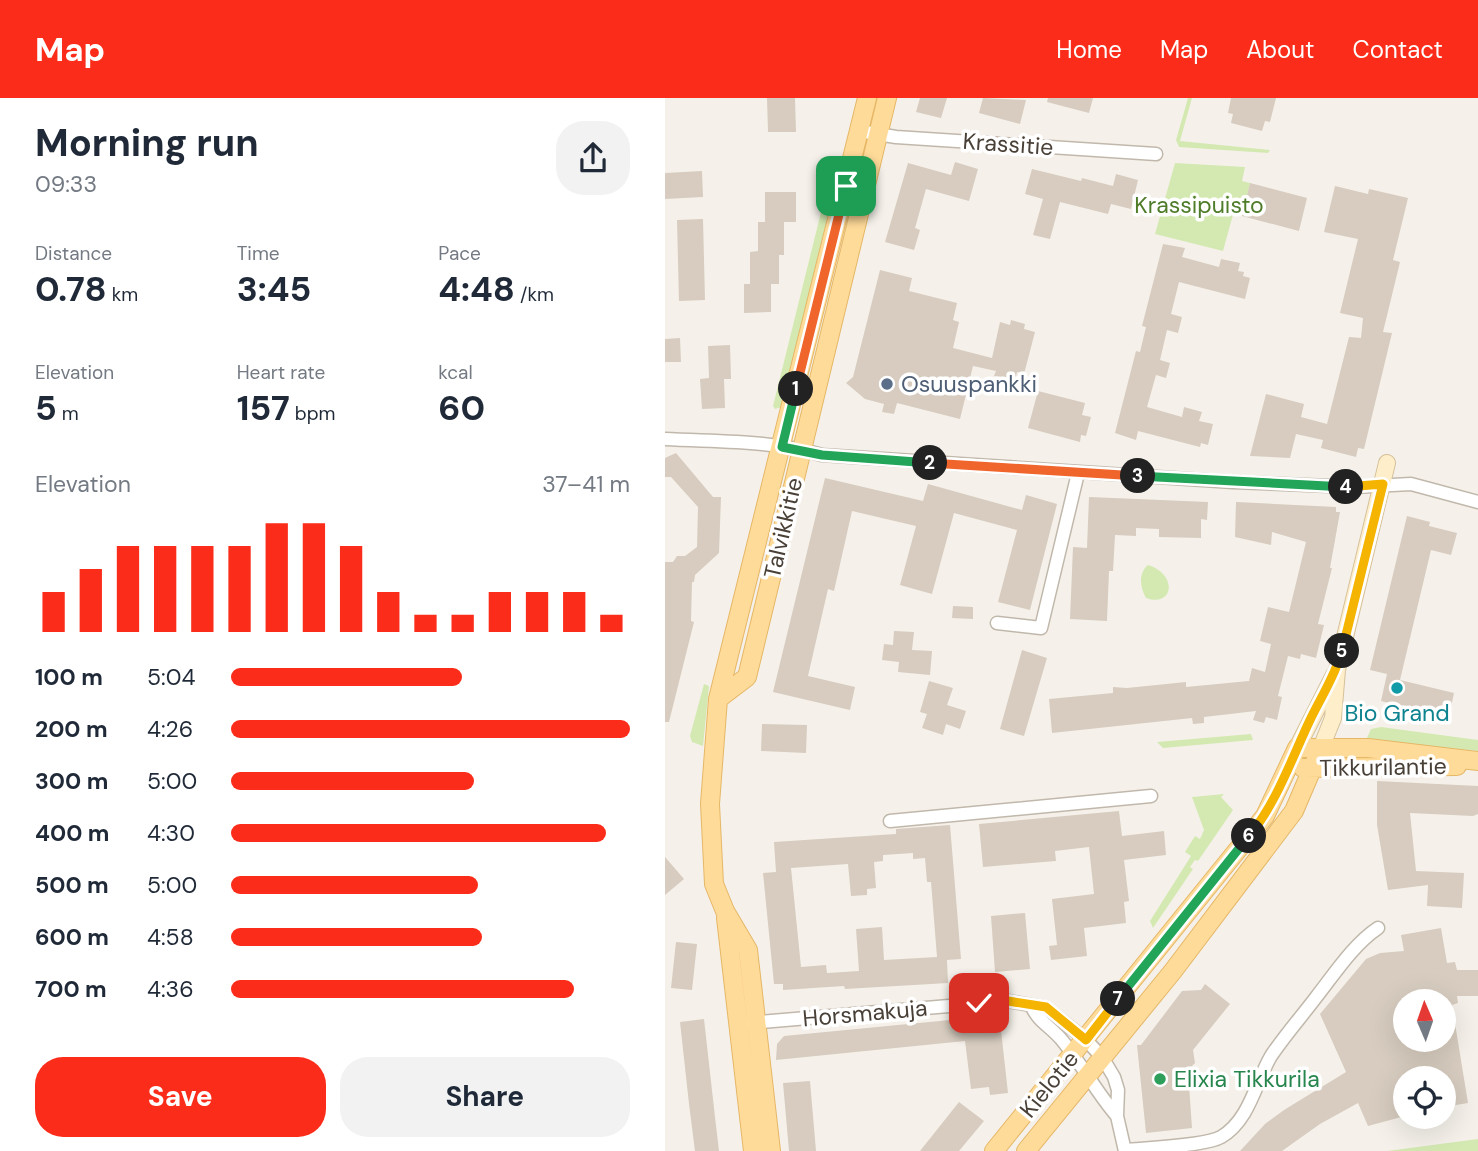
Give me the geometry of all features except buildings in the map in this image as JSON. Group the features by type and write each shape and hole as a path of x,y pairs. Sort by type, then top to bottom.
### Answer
{"main road":[{"name":"Talvikkitie","path":"753,1151 747,1023 748,950 725,911 714,884 711,854 712,754 719,699 867,98"},
{"name":"Talvikkitie","path":"719,699 747,677 887,98"},
{"name":"Tikkurilantie","path":"1297,748 1420,753 1478,763"},
{"name":"Kielotie","path":"994,1151 1265,816 1297,748"},
{"name":"Kielotie","path":"1026,1151 1173,971 1294,811 1321,748"},
{"name":"Tikkurilantie","path":"1288,769 1478,763"},
{"name":"Talvikkitie","path":"747,1023 771,1151"}],"street":[{"name":"Krassitie","path":"859,131 878,135 1157,154"},
{"path":"665,439 782,447 822,455 1078,473 1345,487 1411,484 1478,502"},
{"name":"Kielotie","path":"1321,748 1333,718 1337,670 1387,463"},
{"path":"997,623 1041,628 1078,473"},
{"name":"Kielotie","path":"1297,748 1337,670"},
{"path":"890,821 1151,796"},
{"path":"1032,1007 1036,1017 1061,1039 1117,1116 1125,1151 1212,1140 1226,1133 1255,1096 1268,1062 1284,1038 1337,971 1369,934 1378,928"},
{"name":"Horsmakuja","path":"747,1023 1008,1001 1032,1007 1046,1007 1086,1040 1102,1058 1114,1077 1118,1090 1117,1116"}],"green space":[{"path":"1188,98 1192,98 1180,141 1270,150 1268,153 1179,147 1176,140"},
{"name":"Krassipuisto","path":"1175,163 1245,167 1242,181 1250,183 1243,213 1234,211 1223,251 1155,234"},
{"path":"827,188 834,189 782,407 775,409 773,406"},
{"path":"1148,565 1158,569 1168,582 1169,589 1162,598 1146,598 1144,594 1141,576"},
{"path":"704,684 709,686 703,746 692,742 690,736"},
{"path":"1381,727 1478,740 1478,751 1366,740 1371,729"},
{"path":"1251,734 1253,740 1163,748 1157,742"},
{"path":"1224,794 1221,797 1233,810 1198,861 1195,860 1190,867 1193,869 1153,928 1150,921 1191,856 1185,852 1195,836 1200,839 1204,830 1192,797"},
{"path":"1478,1139 1478,1151 1387,1151"}],"place":[{"name":"Osuuspankki","path":"887,384"},
{"name":"Bio Grand","path":"1397,688"},
{"name":"Elixia Tikkurila","path":"1160,1079"}],"route":[{"path":"846,186 782,447 822,455 1078,473 1336,487 1383,484 1337,670 1265,816 1086,1040 1046,1007 1032,1007 1008,1001 979,1003"}]}
